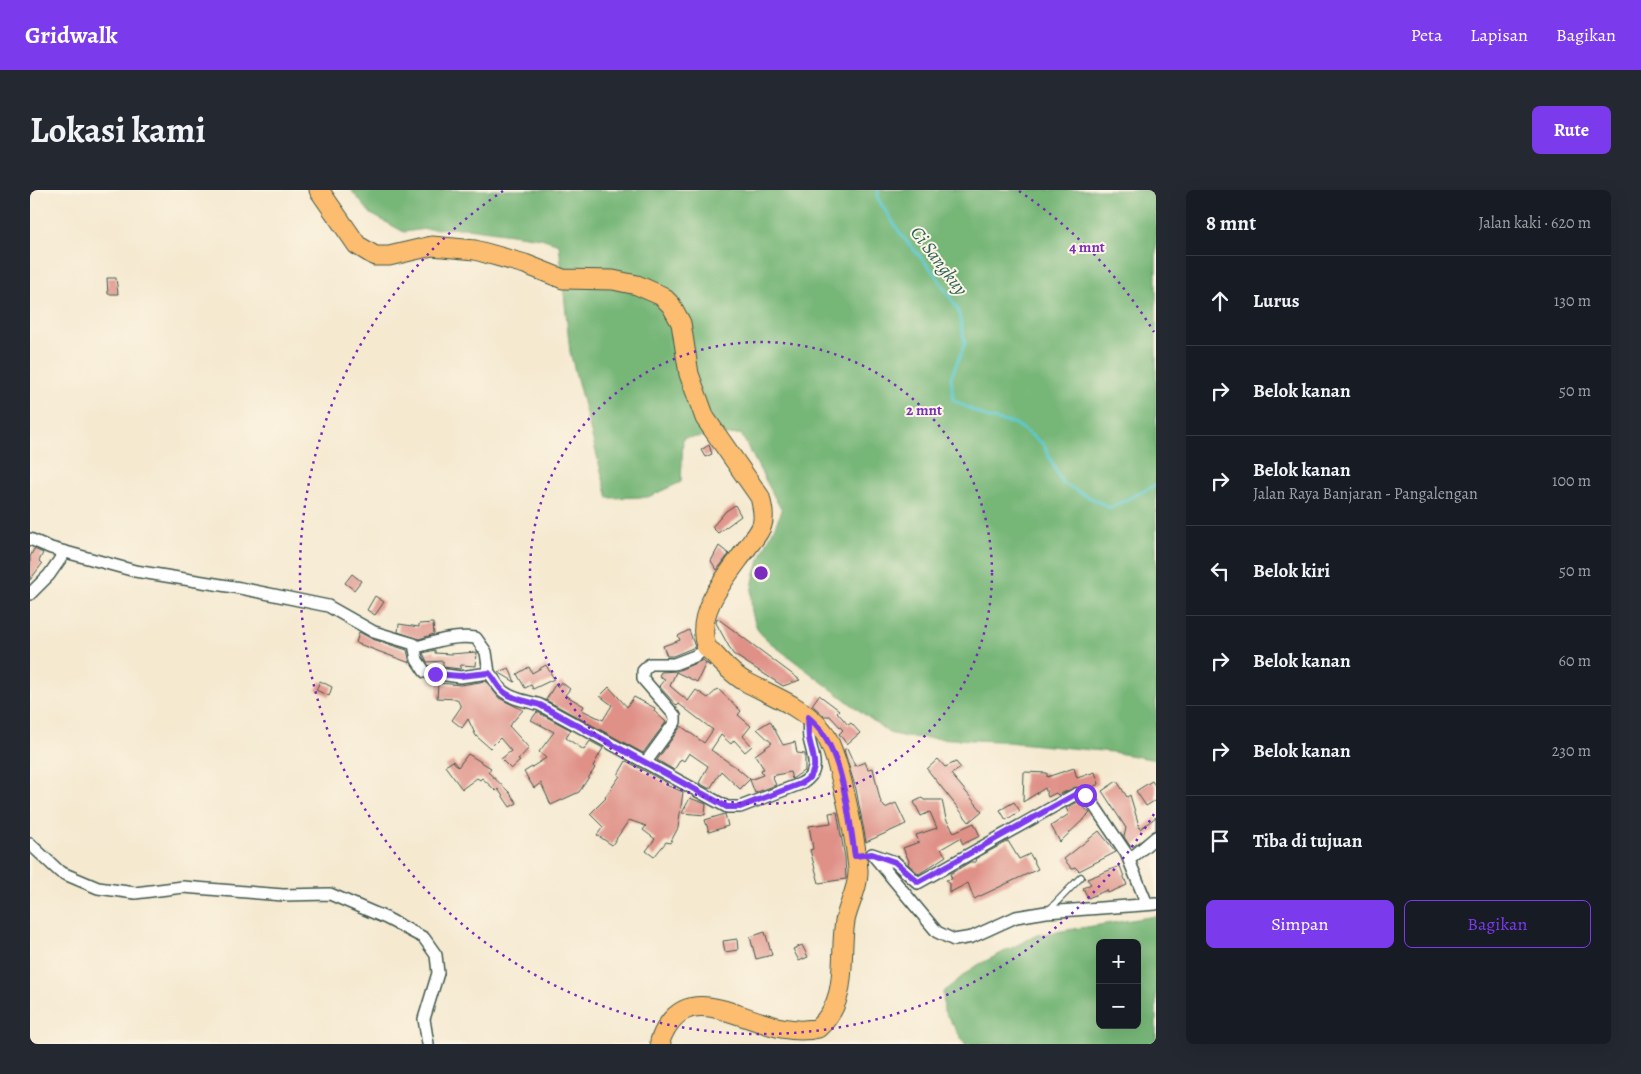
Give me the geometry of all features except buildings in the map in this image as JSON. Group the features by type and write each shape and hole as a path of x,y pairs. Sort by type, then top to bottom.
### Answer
{"main road":[{"path":"319,190 358,245 376,256 389,256 432,246 475,250 525,264 563,279 613,280 637,285 662,296 671,305 681,323 689,374 695,394 720,440 760,497 763,511 762,526 727,577 708,610 703,626 707,648 724,666 746,682 769,692 808,717 824,732 834,751 863,855 845,921 842,982 838,1000 829,1016 806,1037 794,1042 776,1043 748,1035 718,1019 693,1013 673,1020 664,1030 660,1041 662,1044"}],"street":[{"path":"30,538 65,552 135,571 240,588 328,606 374,632 412,642 417,647 417,660 425,672 460,676 489,673"},
{"path":"30,594 49,576 65,552"},
{"path":"417,647 448,638 464,636 476,638 486,652 489,673 496,679 502,691 512,697 540,705 727,807 740,807 800,784 807,779 815,766 816,758 809,736 808,717"},
{"path":"646,762 676,719 643,679 643,671 650,664 674,664 695,656 707,648"},
{"path":"1076,794 1082,794 1091,801 1129,860 1151,904 1046,912 1016,917 962,940 944,936 932,927 863,855 895,862 918,882 1076,794"},
{"path":"1129,860 1156,837"},
{"path":"30,844 60,872 79,882 98,888 135,892 183,887 283,894 330,894 386,918 424,938 436,955 438,973 424,1019 428,1044"}],"lane":[{"path":"1046,912 1081,878"}],"green space":[{"path":"351,190 1156,190 1156,760 1112,752 997,741 906,737 889,733 772,644 758,630 751,600 756,569 782,511 741,434 683,438 681,482 648,497 608,498 570,352 559,244 541,238 467,228 425,229 404,232 371,214"},
{"path":"1156,916 1156,1044 965,1044 944,1011 943,992 974,967 1037,935"}],"waterway":[{"name":"Ci Sangkuy","path":"878,190 878,199 902,236 936,275 958,310 965,343 951,377 953,400 988,418 1016,424 1043,444 1062,483 1110,508 1156,485"}],"route":[{"path":"435,674 460,676 489,673 496,679 502,691 512,697 540,705 701,791 727,807 740,807 800,784 807,779 815,766 816,758 809,736 808,717 824,732 834,751 839,768 855,856 872,854 895,862 914,881 918,882 1076,794 1085,795"}]}
